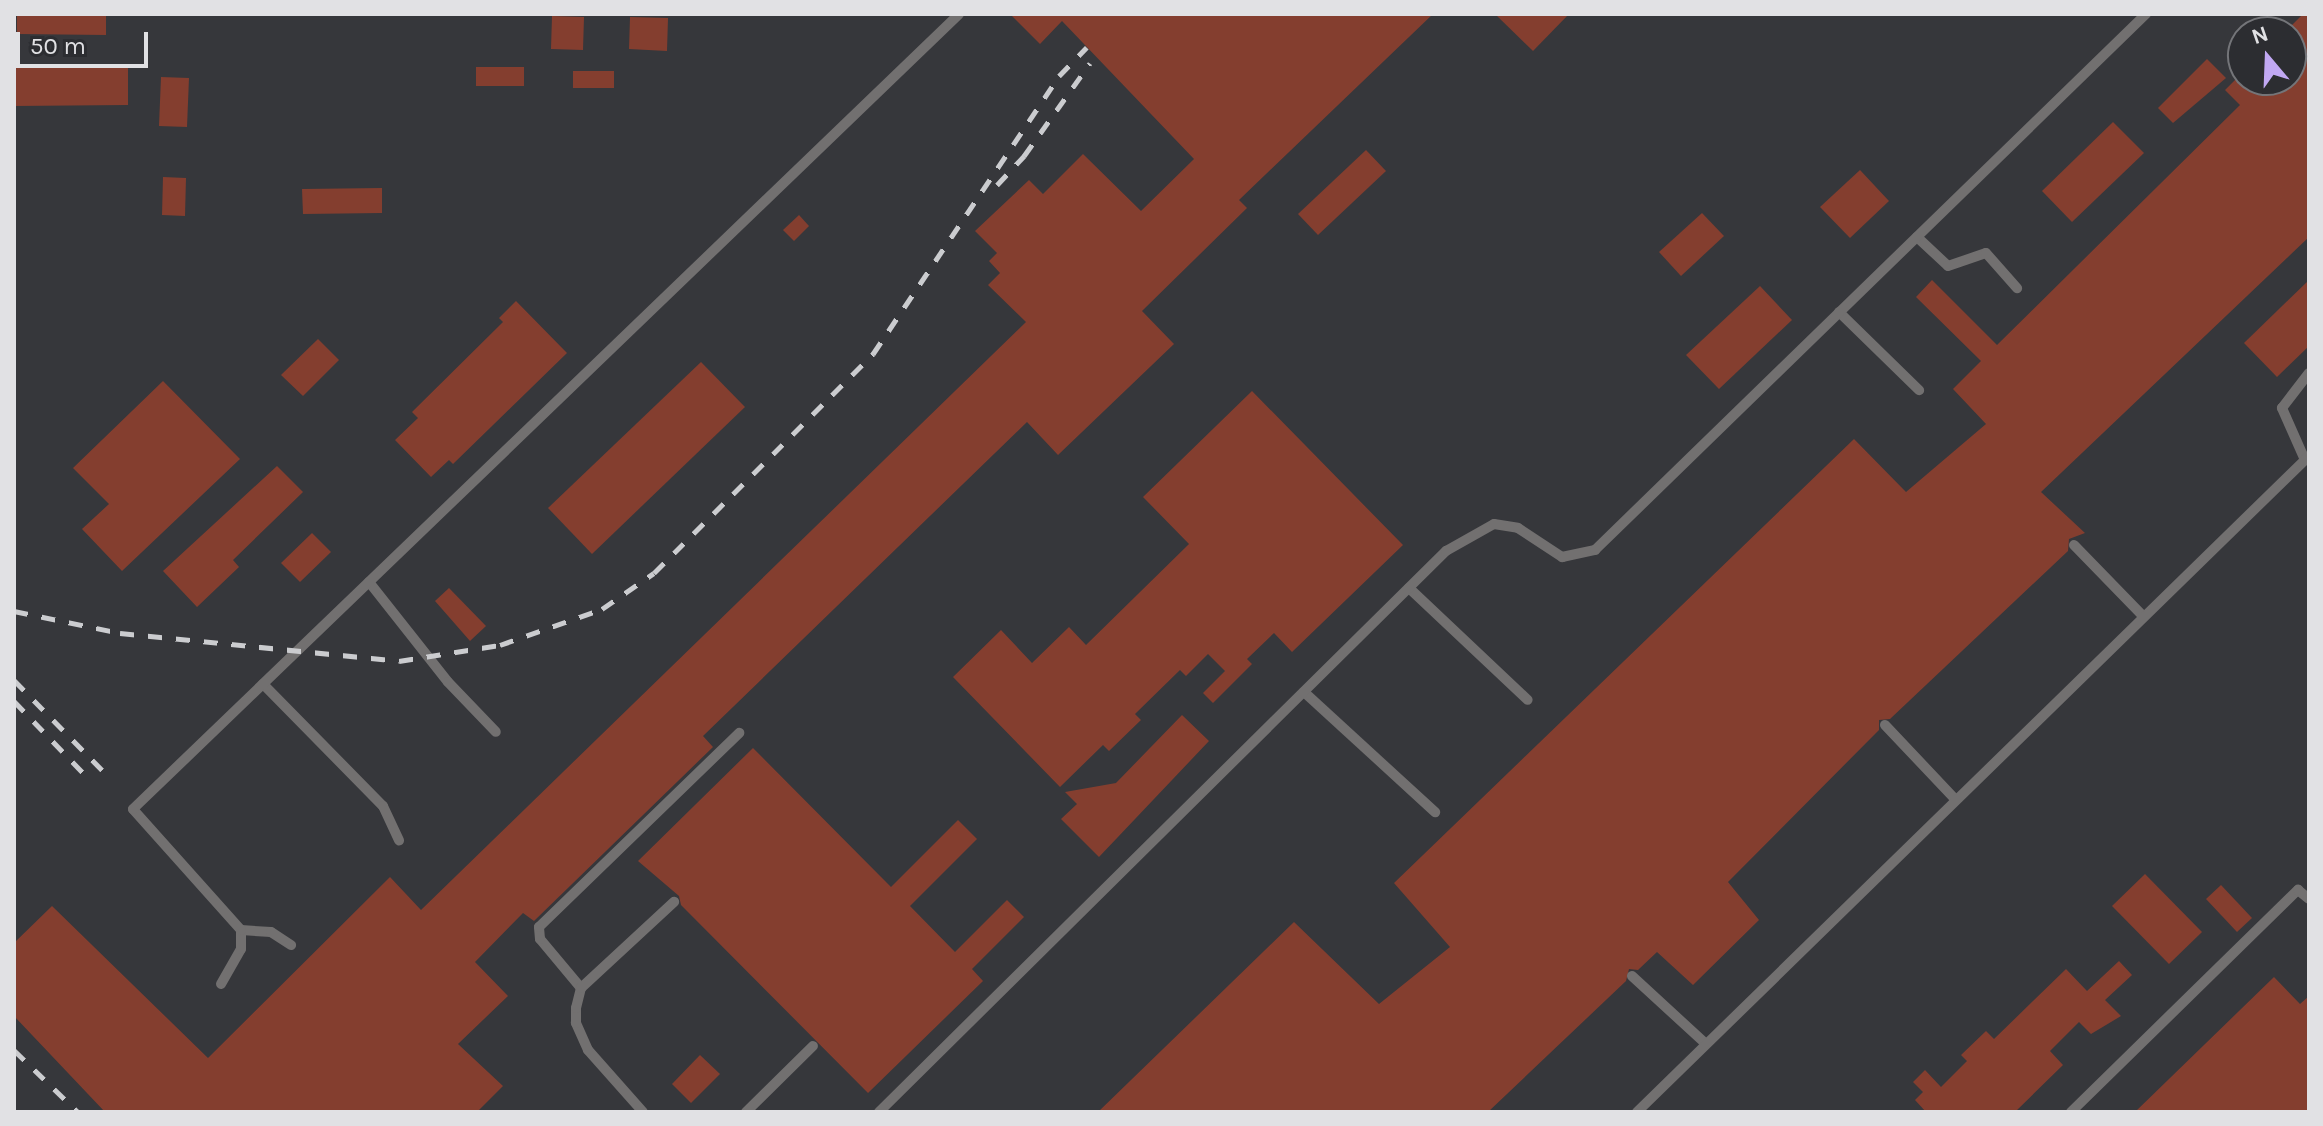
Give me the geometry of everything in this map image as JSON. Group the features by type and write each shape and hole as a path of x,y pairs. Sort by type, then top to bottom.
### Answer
{"lane":[{"path":"221,984 241,949 241,930 133,809 959,14"},
{"path":"879,1112 1446,551 1494,524 1518,528 1562,557 1595,550 2146,14"},
{"path":"1917,237 1948,266 1986,253 2017,288"},
{"path":"1839,312 1919,390"},
{"path":"1637,1112 2307,458 2282,408 2309,373"},
{"path":"2074,545 2144,617"},
{"path":"369,582 448,682 496,732"},
{"path":"1409,588 1528,700"},
{"path":"263,684 383,806 399,840"},
{"path":"1304,692 1435,812"},
{"path":"1885,725 1956,800"},
{"path":"581,988 540,939 539,927 739,733"},
{"path":"2071,1112 2298,890 2309,899"},
{"path":"643,1112 580,1036 576,1008 581,988 674,902"},
{"path":"241,930 271,932 291,945"},
{"path":"1632,976 1706,1044"},
{"path":"746,1112 813,1046"}],"building":[{"path":"17,14 106,14 106,35 17,34"},
{"path":"1010,14 1433,14 1239,200 1247,208 1142,311 1174,344 1058,455 1027,422 703,736 713,747 534,921 523,913 475,962 508,996 458,1044 503,1086 477,1112 105,1112 14,1016 14,943 52,906 208,1058 390,877 421,910 1026,322 988,285 1000,273 989,261 997,253 975,231 1029,180 1043,194 1083,154 1141,211 1194,159 1062,21 1040,44"},
{"path":"1495,14 1569,14 1533,51"},
{"path":"2309,14 2309,237 2041,492 2085,533 2069,539 2068,551 1890,719 1879,720 1879,730 1728,882 1759,920 1693,985 1657,952 1638,970 1629,969 1626,981 1488,1112 1098,1112 1294,922 1379,1004 1450,947 1394,883 1854,439 1906,492 1986,424 1953,389 1981,361 1916,297 1932,280 1997,345 2240,105 2231,96 2307,96 2307,16 2301,16"},
{"path":"552,16 584,17 583,50 551,49"},
{"path":"630,17 668,18 667,51 629,49"},
{"path":"2207,59 2226,78 2173,123 2158,108"},
{"path":"128,66 128,105 14,106 14,68"},
{"path":"476,67 524,67 524,86 476,86"},
{"path":"573,71 614,71 614,88 573,88"},
{"path":"161,77 189,78 187,127 159,126"},
{"path":"2113,122 2144,153 2072,222 2042,191"},
{"path":"1366,150 1386,171 1318,235 1298,214"},
{"path":"1860,170 1889,201 1850,238 1820,207"},
{"path":"163,177 186,178 185,216 162,215"},
{"path":"382,188 382,213 303,214 302,189"},
{"path":"1702,213 1724,236 1681,276 1659,252"},
{"path":"799,215 809,226 794,241 783,230"},
{"path":"2309,280 2309,346 2277,377 2244,343"},
{"path":"1760,286 1792,320 1719,389 1686,355"},
{"path":"516,301 567,353 453,464 449,460 431,477 395,440 418,418 412,412 503,322 499,318"},
{"path":"318,339 339,360 303,396 281,375"},
{"path":"701,362 745,407 592,554 548,508"},
{"path":"163,381 240,459 122,571 82,529 109,504 73,468"},
{"path":"1252,391 1403,545 1292,652 1274,633 1247,659 1252,664 1213,703 1203,693 1225,671 1208,654 1186,676 1180,670 1135,714 1141,720 1109,751 1103,745 1060,787 953,677 1001,630 1032,663 1069,627 1086,645 1189,544 1143,497"},
{"path":"277,466 303,492 233,560 239,567 197,607 163,571"},
{"path":"312,533 331,552 300,582 281,563"},
{"path":"449,588 486,626 470,641 435,601"},
{"path":"1182,715 1209,741 1099,857 1061,819 1077,804 1065,792 1116,783"},
{"path":"753,748 891,887 958,820 977,839 910,906 955,952 1007,900 1024,917 972,969 983,981 868,1093 681,905 679,896 638,861"},
{"path":"2145,874 2202,932 2169,964 2112,906"},
{"path":"2221,885 2252,918 2237,932 2206,899"},
{"path":"2119,961 2132,975 2105,1000 2121,1016 2091,1034 2079,1022 2050,1051 2063,1065 2015,1112 1926,1112 1915,1100 1923,1092 1913,1082 1925,1070 1941,1087 1967,1061 1961,1055 1986,1031 1994,1039 2066,969 2087,991"},
{"path":"2274,977 2300,1004 2309,996 2309,1112 2135,1112"},
{"path":"700,1055 720,1074 691,1103 672,1084"}],"railway":[{"path":"14,611 120,633 399,661 500,645 602,609 654,573 873,354 1059,76 1087,47"},
{"path":"997,185 1024,156 1090,63"},
{"path":"14,680 102,770"},
{"path":"14,701 89,779"},
{"path":"14,1050 77,1111"}]}
